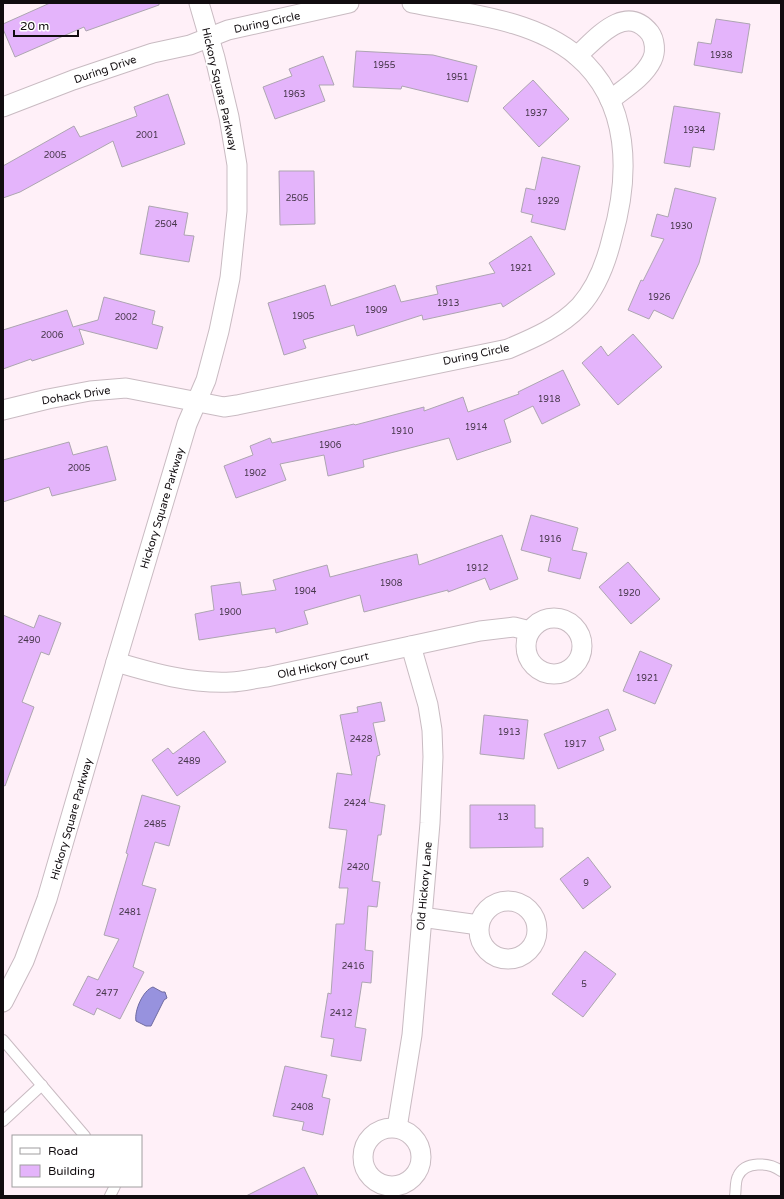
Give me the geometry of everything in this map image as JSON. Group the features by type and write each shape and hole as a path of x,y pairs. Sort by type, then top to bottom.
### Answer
{"street":[{"name":"Hickory Square Parkway","path":"3,1002 24,961 47,899 187,424 206,380 219,331 230,278 237,211 237,165 229,117 199,3"},
{"name":"During Circle","path":"209,37 228,30 349,3"},
{"name":"During Circle","path":"197,402 224,407 237,405 508,349 537,337 561,323 580,306 598,280 607,257 618,217 623,188 623,157 620,129 610,100 598,80 577,56 554,40 530,28 503,21 412,3"},
{"path":"577,56 613,24 624,21 636,23 646,28 652,36 654,46 653,59 644,72 610,100"},
{"name":"During Drive","path":"3,107 125,62 153,53 190,45 209,37"},
{"name":"Dohack Drive","path":"3,410 90,391 126,388 197,402"},
{"name":"Old Hickory Court","path":"116,662 153,673 178,678 198,681 232,682 267,677 480,631 505,627 514,627 530,631"},
{"name":"Old Hickory Lane","path":"397,1128 412,1035 430,823 433,757 432,730 428,705 411,646"},
{"path":"421,917 479,924"}],"lane":[{"path":"3,1040 85,1135"},
{"path":"3,1121 42,1085"},
{"path":"735,1196 738,1176 748,1166 762,1164 781,1171"},
{"path":"110,1196 114,1187"}],"shaded area":[{"path":"153,987 165,992 167,998 164,1000 151,1026 146,1026 136,1021 136,1012 143,996"}],"building":[{"path":"50,3 159,3 159,5 86,31 84,27 15,57 3,29 3,24"},
{"path":"716,19 750,24 742,73 694,65 698,42 711,44"},
{"path":"356,51 433,55 477,66 468,102 402,86 401,89 353,87"},
{"path":"323,56 334,85 319,85 325,101 275,119 263,87 292,76 289,69"},
{"path":"533,80 569,119 539,147 503,108"},
{"path":"168,94 185,144 122,167 113,141 20,192 3,198 3,166 74,126 80,137 137,116 134,107"},
{"path":"674,106 720,113 714,150 693,147 690,167 664,163"},
{"path":"542,157 580,166 565,230 531,222 533,215 521,212 526,188 535,190"},
{"path":"279,171 314,171 315,224 280,225"},
{"path":"675,188 716,198 699,263 673,319 654,310 649,319 628,310 641,280 643,281 664,239 651,236 657,214 668,217"},
{"path":"149,206 188,213 184,235 194,236 189,262 140,254"},
{"path":"531,236 555,274 503,307 501,303 423,320 422,315 357,336 354,325 303,340 306,348 284,355 268,303 325,285 331,306 395,285 401,302 438,294 436,286 495,273 489,263"},
{"path":"104,297 155,311 152,324 163,327 157,349 79,329 84,344 32,361 31,359 3,369 3,330 67,310 73,327 98,320"},
{"path":"633,334 662,367 618,405 582,363 601,346 608,356"},
{"path":"563,370 580,405 542,424 533,406 504,420 511,442 457,460 449,438 363,460 364,467 328,476 324,455 280,464 286,480 236,498 224,466 253,455 250,446 270,438 272,443 355,425 424,407 424,411 463,397 468,412 519,394 518,392"},
{"path":"69,442 73,455 107,446 116,480 52,496 49,487 3,502 3,460"},
{"path":"531,515 578,528 572,550 587,553 580,579 548,571 551,558 521,550"},
{"path":"502,535 518,579 490,590 485,578 448,592 448,590 364,612 360,595 304,611 308,624 276,633 275,628 199,640 195,614 214,610 211,586 240,582 242,595 276,590 273,580 327,565 330,577 417,554 419,565"},
{"path":"628,562 660,599 631,624 599,587"},
{"path":"3,615 34,628 39,615 61,623 49,655 41,652 22,702 34,707 5,786 3,785"},
{"path":"640,651 672,665 655,704 623,691"},
{"path":"381,702 385,721 373,723 380,755 377,756 369,802 385,805 381,835 378,835 372,881 380,882 377,907 368,906 365,950 373,951 371,983 362,982 355,1027 366,1029 361,1061 331,1056 334,1039 321,1037 328,993 331,994 336,924 344,924 348,888 339,888 347,830 329,828 337,773 352,775 340,715 358,712 357,707"},
{"path":"608,709 616,730 599,737 604,750 558,769 544,734"},
{"path":"484,715 528,720 524,759 480,754"},
{"path":"204,731 226,762 177,796 152,760 168,748 173,754"},
{"path":"142,795 180,806 169,846 155,842 142,885 156,889 133,967 144,972 120,1019 97,1008 94,1015 73,1005 88,976 98,980 119,939 104,935 128,854 126,853"},
{"path":"470,805 535,805 535,828 543,828 543,847 470,848"},
{"path":"588,857 611,887 583,909 560,879"},
{"path":"585,951 616,974 583,1017 552,994"},
{"path":"285,1066 327,1075 322,1097 330,1099 323,1135 302,1130 304,1122 273,1116"},
{"path":"304,1167 318,1196 246,1196"}]}
